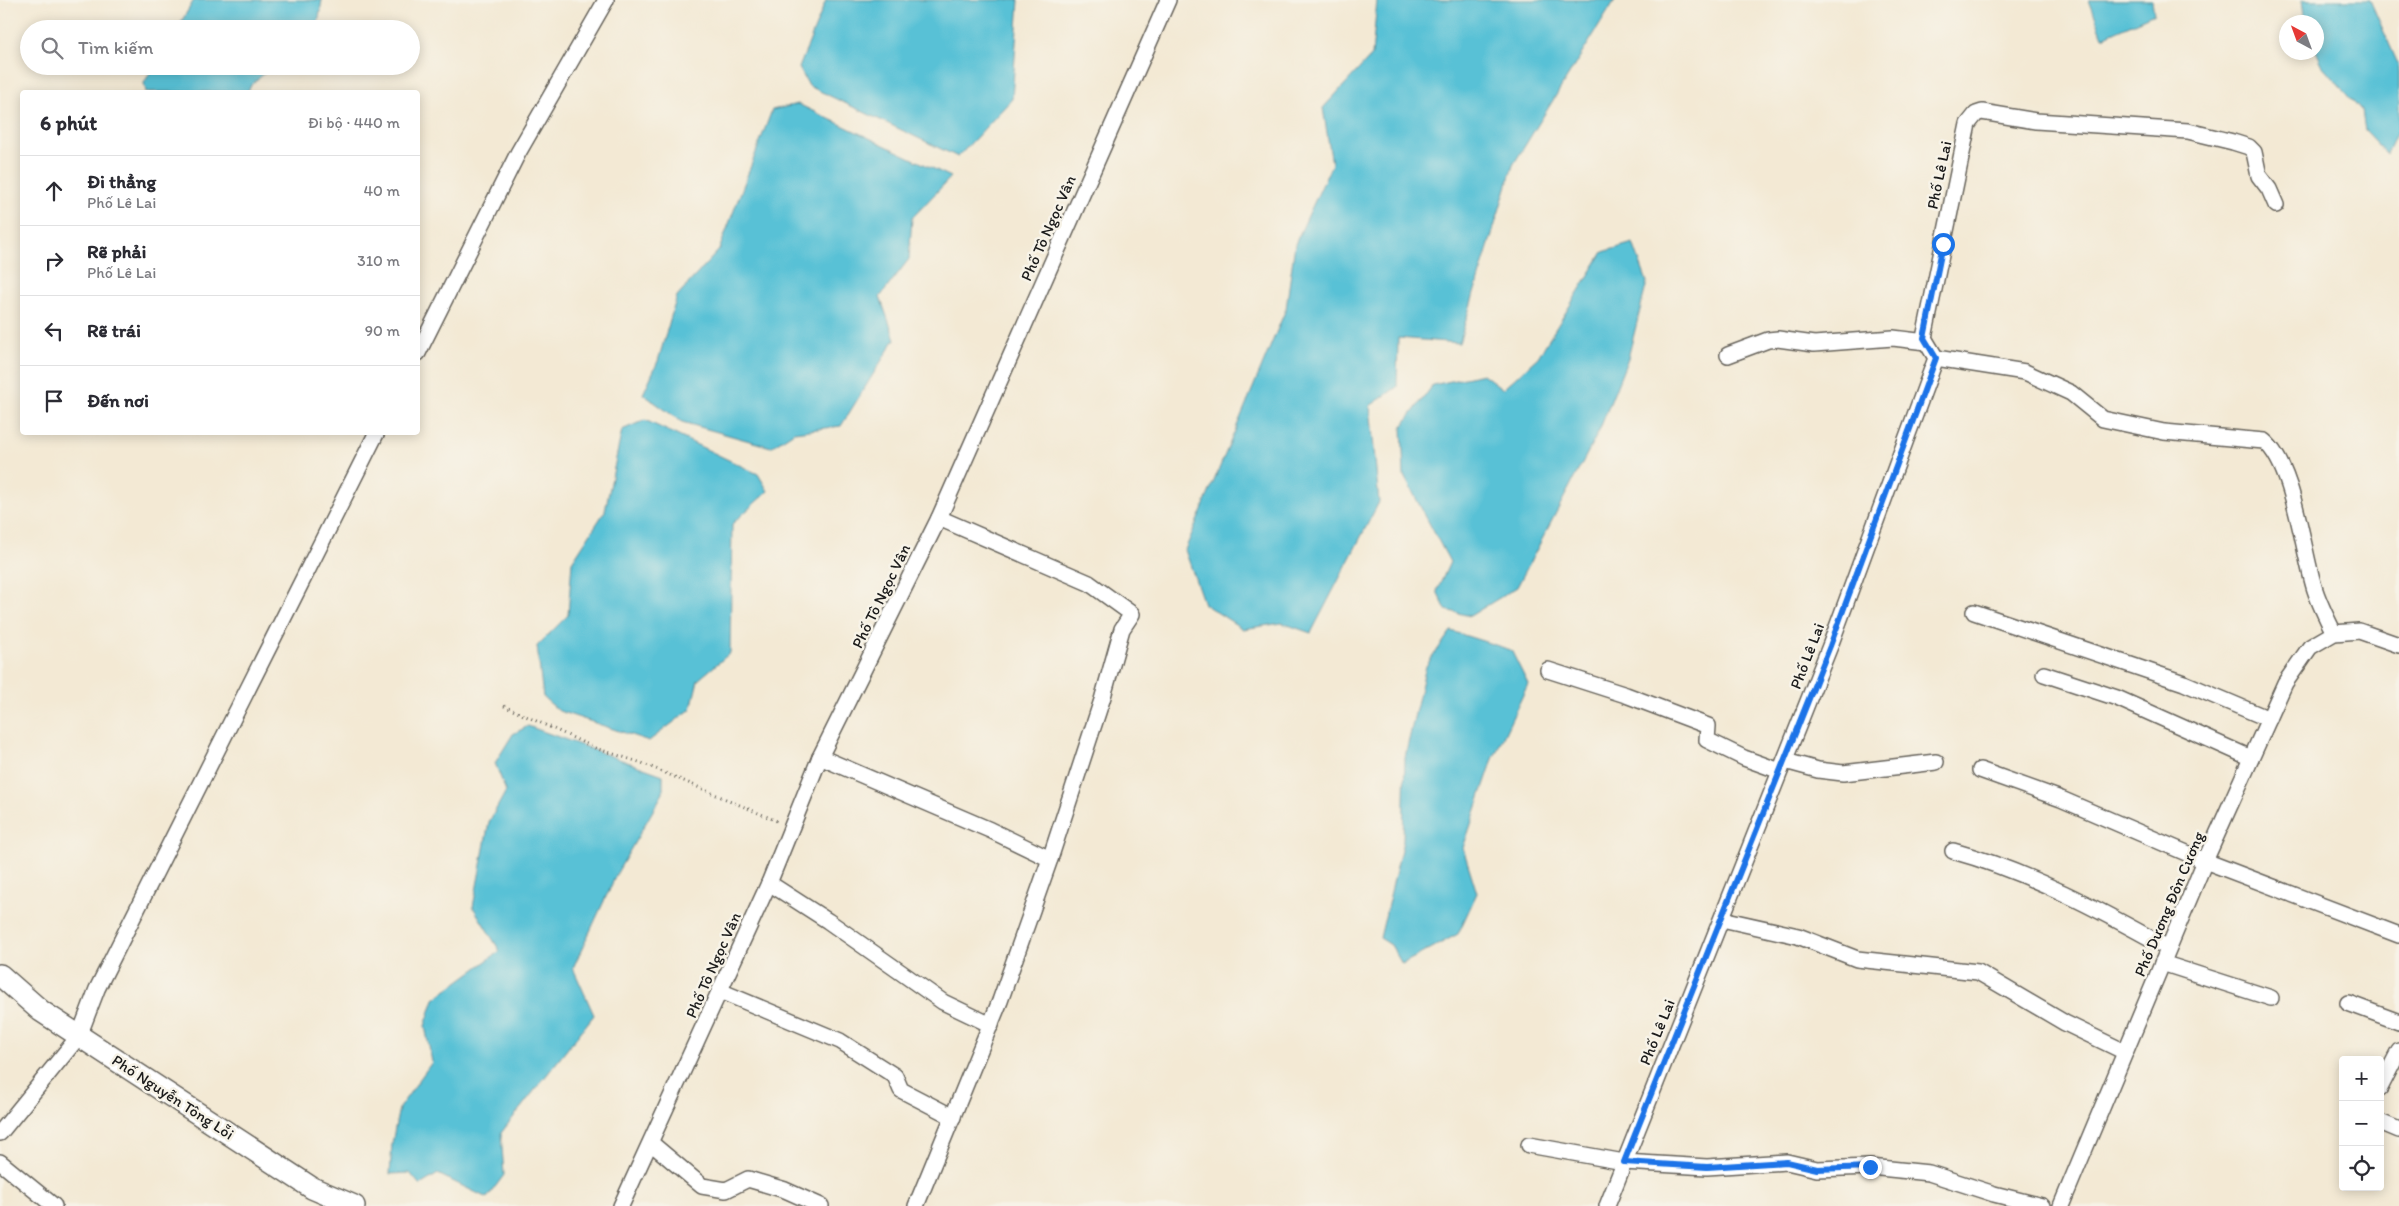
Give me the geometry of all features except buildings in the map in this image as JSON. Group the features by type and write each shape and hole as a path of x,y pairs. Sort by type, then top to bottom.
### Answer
{"street":[{"path":"420,349 518,153 606,0"},
{"name":"Phố Tô Ngọc Vân","path":"621,1206 769,883 820,757 939,518 1168,0"},
{"name":"Phố Lê Lai","path":"1926,342 1924,338 1968,124 1976,114 1982,112 2036,121 2188,131 2233,142 2249,147 2254,152 2260,176 2269,189 2276,205"},
{"path":"1728,355 1768,340 1778,339 1814,344 1892,338 1926,342 1936,358 2024,372 2071,394 2103,419 2164,432 2264,441 2274,449 2281,467 2300,524 2315,590 2334,633 2359,631 2399,646"},
{"name":"Phố Lê Lai","path":"1607,1206 1830,646 1936,358"},
{"path":"0,1133 79,1036 97,990 375,435"},
{"path":"916,1206 990,1025 1050,859 1102,700 1122,629 1132,614 1089,583 939,518"},
{"path":"1974,612 2184,683 2269,719"},
{"name":"Phố Dương Đôn Cương","path":"2061,1206 2168,948 2285,683 2310,647 2334,633"},
{"path":"1548,670 1626,695 1708,726 1707,740 1744,758 1783,766 1843,774 1936,762"},
{"path":"2044,674 2117,698 2252,758"},
{"path":"820,757 990,830 1050,859"},
{"path":"1980,770 2061,799 2205,862 2399,935"},
{"path":"1953,851 1984,860 2061,892 2168,948"},
{"path":"769,883 828,921 943,1002 990,1025"},
{"path":"1722,919 1798,936 1858,959 1978,972 2065,1023 2125,1052"},
{"path":"2162,964 2270,998"},
{"name":"Phố Nguyễn Tông Lỗi","path":"0,975 41,1011 79,1036 312,1188 354,1206"},
{"path":"720,991 840,1041 895,1076 896,1083 901,1090 953,1117"},
{"path":"2348,1003 2399,1022"},
{"path":"2384,1080 2399,1051"},
{"path":"2384,1124 2399,1130"},
{"path":"651,1143 702,1186 726,1190 748,1179 785,1190 820,1206"},
{"path":"1529,1145 1624,1162 1707,1167 1787,1162 1817,1169 1870,1167 1928,1172 1994,1194 2042,1206"},
{"path":"0,1162 54,1206"}],"path":[{"path":"504,706 595,748 642,763 791,827"}],"water":[{"path":"194,0 322,0 319,20 182,20"},
{"path":"826,0 1019,0 1012,99 958,157 809,86 799,68"},
{"path":"1377,0 1615,0 1513,165 1459,343 1398,338 1397,387 1370,406 1379,502 1311,633 1282,623 1243,629 1204,604 1185,550 1286,309 1295,244 1332,164 1323,108 1372,55"},
{"path":"2089,0 2152,0 2154,14 2103,37"},
{"path":"2302,0 2370,0 2398,64 2399,73 2399,127 2387,154 2365,131 2362,111 2319,60 2324,60 2324,15 2304,15"},
{"path":"149,75 263,75 251,85 249,90 146,90 144,83"},
{"path":"798,104 951,177 912,218 909,259 880,297 895,339 841,426 794,432 771,447 682,422 643,394 658,361 677,296 719,250 772,110"},
{"path":"1633,243 1647,282 1628,358 1599,431 1517,587 1470,616 1446,610 1437,591 1450,562 1404,476 1402,427 1433,385 1483,374 1503,389 1538,357 1603,252"},
{"path":"645,420 758,474 768,491 732,524 730,653 698,680 691,709 649,741 559,711 543,697 537,646 568,615 572,562 605,511 622,430"},
{"path":"1451,631 1511,650 1528,684 1493,759 1463,848 1477,893 1458,934 1402,964 1391,945 1380,938 1403,841 1405,757 1426,666"},
{"path":"528,726 663,775 663,793 617,873 573,968 594,1015 501,1133 504,1175 487,1198 438,1174 420,1185 410,1173 390,1174 392,1143 399,1108 432,1062 425,1026 434,999 500,951 473,907 489,822 506,791 495,763 513,734"}],"route":[{"path":"1870,1167 1817,1169 1787,1162 1707,1167 1624,1162 1830,646 1936,358 1924,338 1943,244"}]}
